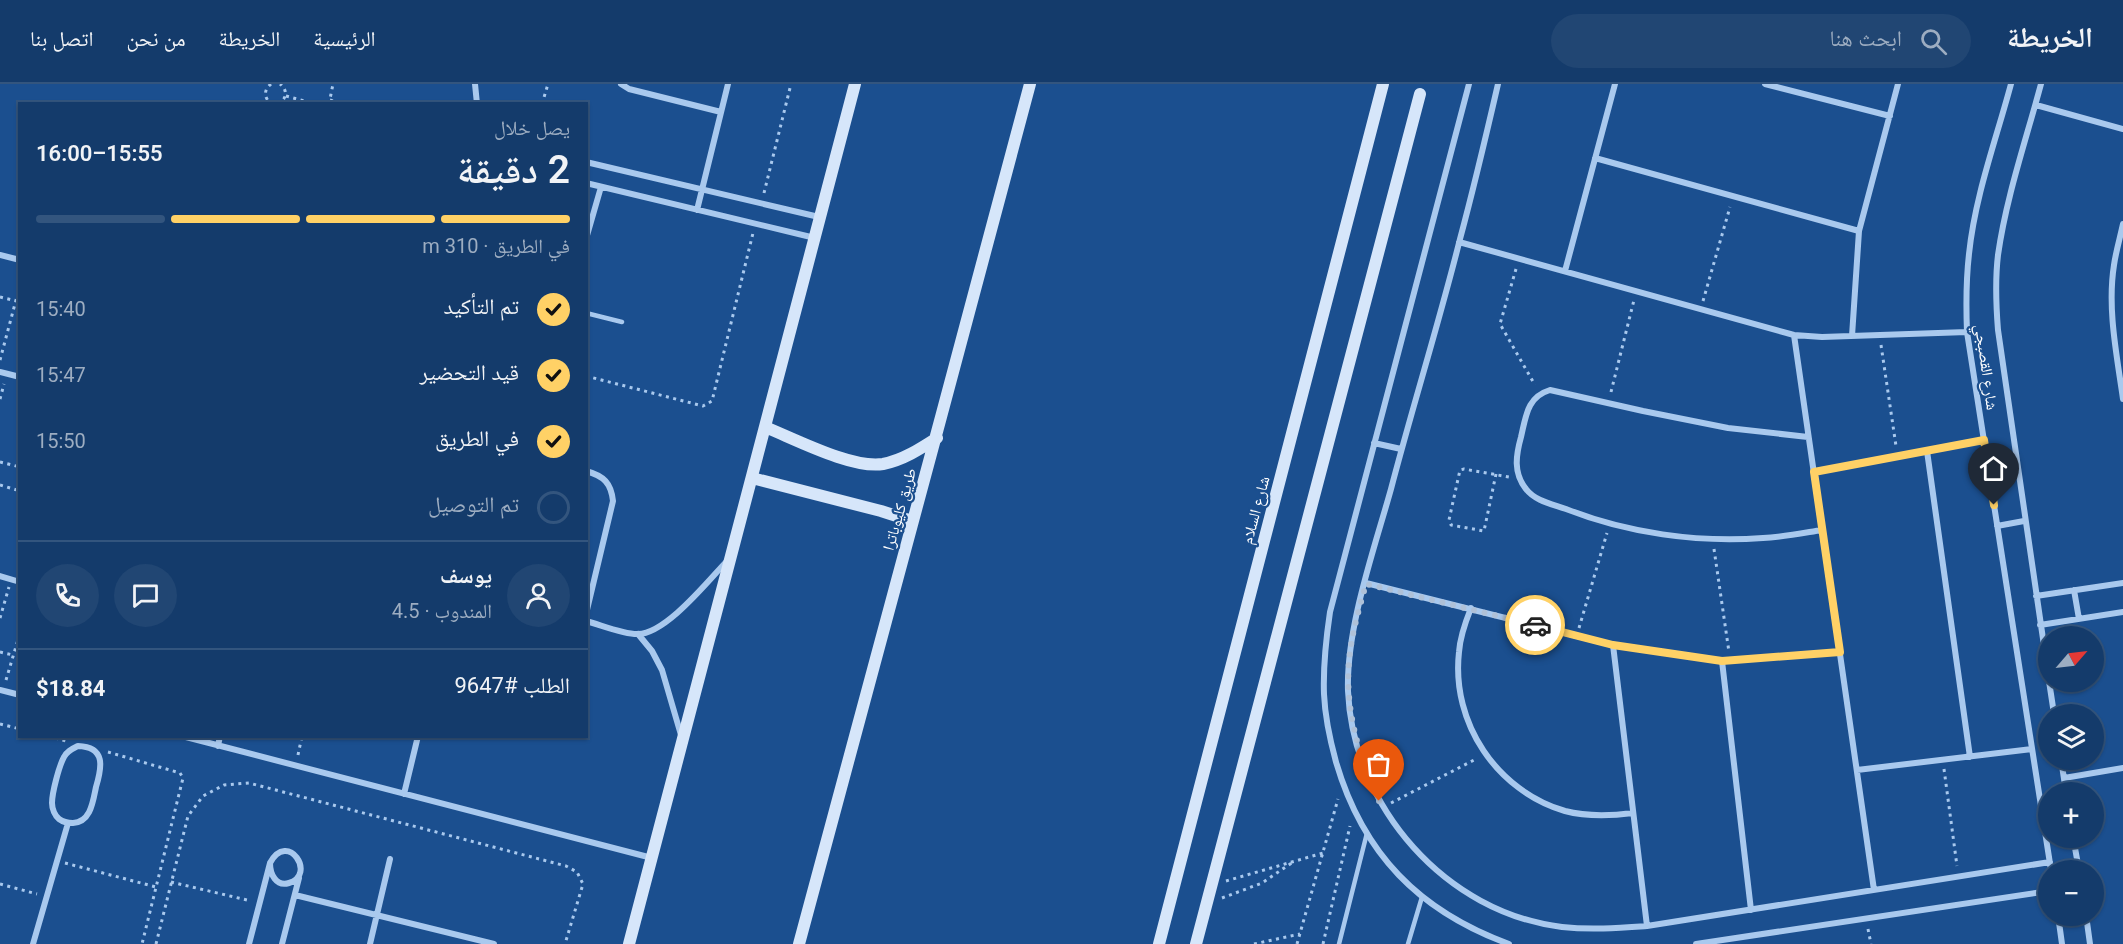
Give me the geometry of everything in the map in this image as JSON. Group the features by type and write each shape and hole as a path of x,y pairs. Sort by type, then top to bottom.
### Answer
{"main road":[{"path":"629,944 855,84"},
{"name":"طريق كليوباترا","path":"800,944 1030,84"},
{"name":"شارع السلام","path":"1159,944 1383,84"},
{"path":"1196,944 1420,94"},
{"path":"765,427 847,460 866,464 895,461 908,456 937,438"},
{"path":"752,478 912,521"}],"street":[{"path":"475,84 477,102"},
{"path":"621,84 629,89 721,111"},
{"path":"697,210 728,84"},
{"path":"1469,84 1330,612 1325,654 1324,696 1329,737 1343,783 1378,851 1405,883 1440,911 1479,933 1509,944"},
{"path":"1498,84 1460,242 1401,450 1350,654 1348,692 1353,729 1364,766 1383,807 1400,832 1426,861 1455,885 1488,904 1523,918 1560,927 1598,929 1647,926 2038,864"},
{"path":"1565,271 1615,84"},
{"path":"1765,84 1890,116"},
{"path":"1852,336 1859,231 1898,84"},
{"name":"شارع القصبجي","path":"2011,84 1975,215 1966,291 1967,332 2050,860"},
{"name":"شارع القصبجي","path":"2040,625 1998,330 1996,294 1998,257 2004,222 2041,84"},
{"path":"2036,105 2123,129"},
{"path":"1595,158 1859,231"},
{"path":"588,162 820,218"},
{"path":"588,184 815,238"},
{"path":"588,232 601,187"},
{"path":"2123,224 2114,267 2112,303 2115,345 2123,399"},
{"path":"1460,242 1794,335 1880,336 1967,332"},
{"path":"0,255 18,260"},
{"path":"1794,335 1874,890"},
{"path":"3,373 18,377"},
{"path":"1809,437 1728,428 1550,390 1540,393 1532,400 1516,456 1520,478 1532,496 1587,518 1610,524 1645,532 1712,539 1764,538 1822,530"},
{"path":"1814,472 1984,440"},
{"path":"1374,443 1401,450"},
{"path":"1927,451 1970,757"},
{"path":"588,472 603,477 612,488 614,501 588,606"},
{"path":"1997,526 2024,521"},
{"path":"588,622 638,634 658,627 676,615 731,556"},
{"path":"0,576 18,582"},
{"path":"2036,596 2123,583"},
{"path":"1366,584 1471,608 1613,645 1722,661 1840,652"},
{"path":"2074,590 2079,619"},
{"path":"1471,608 1463,630 1458,675 1467,720 1486,754 1505,777 1523,791 1543,802 1588,815 1610,816 1633,813"},
{"path":"2040,625 2123,612"},
{"path":"638,634 652,651 662,670 683,741"},
{"path":"1613,645 1647,926"},
{"path":"1722,661 1751,910"},
{"path":"2,690 18,694"},
{"path":"189,738 652,858"},
{"path":"218,746 220,738"},
{"path":"404,794 418,738"},
{"path":"78,746 87,746 100,758 102,767 90,811 77,823 68,823 54,812 52,803 64,756 78,746"},
{"path":"1857,770 2032,749"},
{"path":"2064,778 2123,768"},
{"path":"2063,770 2065,782"},
{"path":"33,944 68,823"},
{"path":"249,944 273,856 281,852 289,852 301,863 301,872 282,944"},
{"path":"370,944 390,859"},
{"path":"270,864 270,872 274,879 281,883 290,883 297,879 301,872"},
{"path":"1696,944 2038,893"},
{"path":"295,895 494,944"},
{"path":"2060,926 2062,944"},
{"path":"2088,926 2090,944"}],"lane":[{"path":"588,314 622,322"},
{"path":"1339,944 1367,833"},
{"path":"1408,944 1422,897"}],"path":[{"path":"269,102 265,96 265,91 270,84"},
{"path":"280,84 284,87 286,96 281,102"},
{"path":"329,102 333,84"},
{"path":"543,102 548,84"},
{"path":"761,203 791,84"},
{"path":"286,96 308,102"},
{"path":"1701,309 1733,196"},
{"path":"588,377 703,406 708,405 712,401 755,224"},
{"path":"1519,258 1500,324 1540,393"},
{"path":"1608,403 1636,291"},
{"path":"0,297 17,301 0,360"},
{"path":"1880,336 1898,456"},
{"path":"0,399 3,373"},
{"path":"0,462 18,466"},
{"path":"1496,474 1484,531 1451,525 1449,520 1460,470 1496,474 1520,478"},
{"path":"0,485 18,490"},
{"path":"1577,635 1610,524"},
{"path":"1712,539 1730,660"},
{"path":"0,618 11,580"},
{"path":"2,690 18,640"},
{"path":"0,652 13,656"},
{"path":"0,724 18,728"},
{"path":"56,738 180,773 183,778 142,944"},
{"path":"295,766 302,738"},
{"path":"1383,807 1486,754"},
{"path":"1942,760 1959,877"},
{"path":"156,944 188,816 203,796 224,785 249,783 566,866 577,872 583,884 565,944"},
{"path":"1297,944 1343,783"},
{"path":"1323,944 1354,808"},
{"path":"1211,886 1323,853"},
{"path":"57,861 156,887"},
{"path":"1207,902 1262,883 1294,861"},
{"path":"171,882 260,903"},
{"path":"0,884 47,897"},
{"path":"1867,918 1871,944"},
{"path":"1254,944 1300,934"},
{"path":"1267,944 1271,940"}],"way so far":[{"path":"1379,801 1364,766 1353,729 1348,692 1350,654 1355,623 1366,584 1535,625"}],"route":[{"path":"1535,625 1613,645 1722,661 1840,652 1814,472 1984,440 1994,505"}]}
